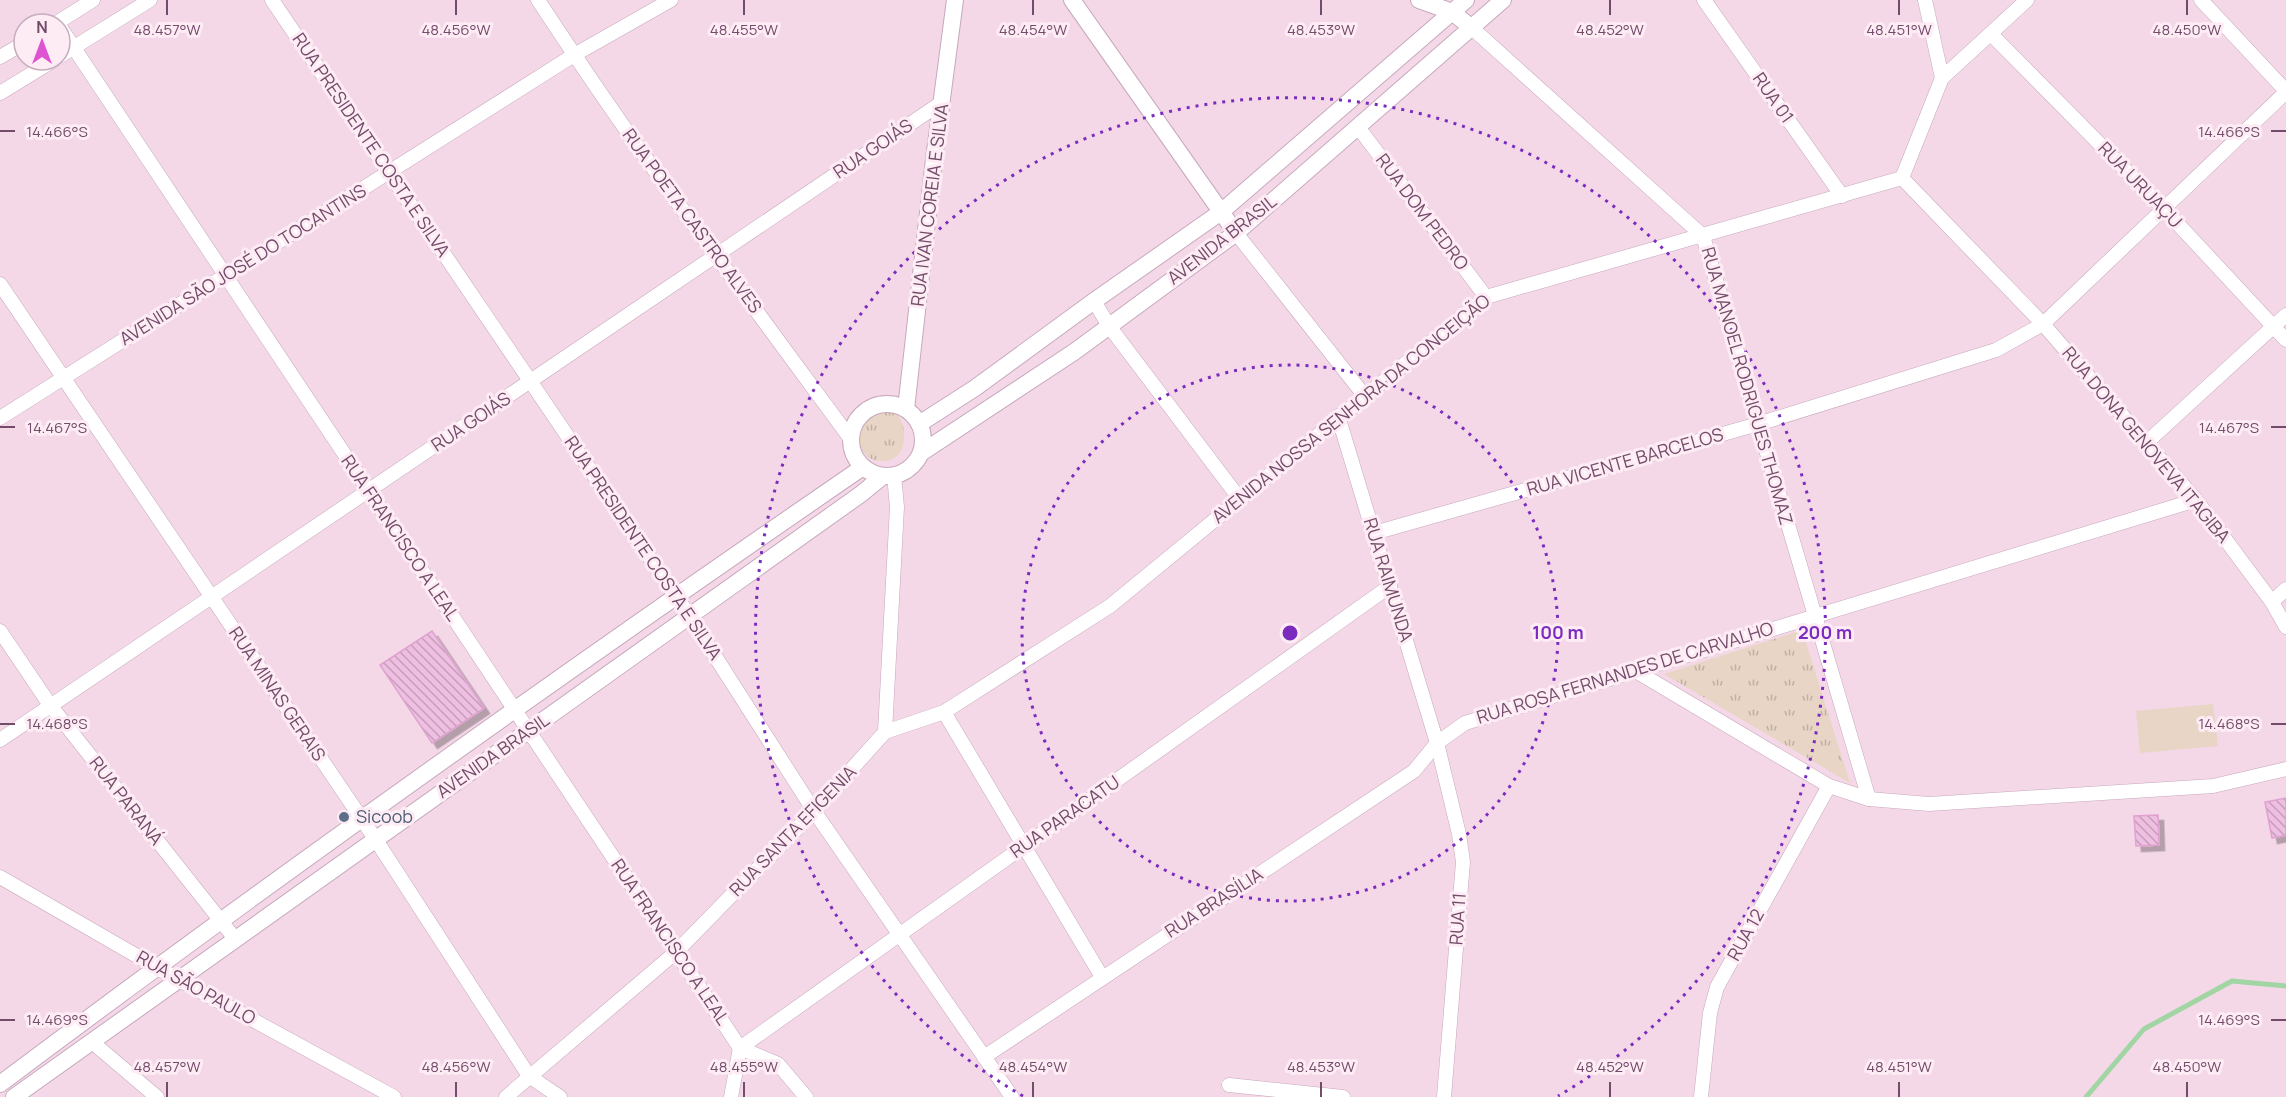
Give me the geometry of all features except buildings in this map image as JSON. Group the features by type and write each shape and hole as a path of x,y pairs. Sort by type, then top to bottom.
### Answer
{"street":[{"path":"72,14 93,0"},
{"path":"72,49 150,0"},
{"name":"RUA PRESIDENTE COSTA E SILVA","path":"272,0 690,617 814,811 1012,1097"},
{"name":"RUA POETA CASTRO ALVES","path":"538,0 574,55 716,256 850,438"},
{"name":"AVENIDA SÃO JOSÉ DO TOCANTINS","path":"0,418 574,55 671,0"},
{"name":"RUA IVAN COREIA E SILVA","path":"906,409 955,0"},
{"path":"1072,0 1236,233 1364,395"},
{"path":"1419,0 1452,12 1472,28"},
{"name":"AVENIDA BRASIL","path":"919,424 975,388 1221,212 1466,0"},
{"name":"AVENIDA BRASIL","path":"921,453 1074,352 1236,233 1503,0"},
{"name":"RUA 01","path":"1704,0 1842,195"},
{"path":"1925,0 1942,78"},
{"path":"1902,178 1942,78 2027,0"},
{"path":"2201,0 2286,92"},
{"name":"RUA MANOEL RODRIGUES THOMAZ","path":"1472,28 1703,236 1869,799"},
{"name":"RUA URUAÇU","path":"1991,34 2164,209 2286,340"},
{"name":"RUA FRANCISCO A LEAL","path":"72,43 740,1048"},
{"path":"0,93 34,72"},
{"name":"RUA VICENTE BARCELOS","path":"1374,533 1758,424 1996,350 2043,324 2286,92"},
{"name":"RUA GOIÁS","path":"0,740 941,103"},
{"name":"RUA DOM PEDRO","path":"1358,126 1486,297"},
{"name":"AVENIDA NOSSA SENHORA DA CONCEIÇÃO","path":"885,732 944,712 1110,606 1338,416 1486,297 1902,178"},
{"name":"RUA DONA GENOVEVA ITAGIBA","path":"1902,178 2043,324 2196,500 2272,602 2286,627"},
{"name":"RUA MINAS GERAIS","path":"0,284 376,840 529,1076 560,1097"},
{"path":"1094,301 1109,326 1239,498"},
{"path":"2146,443 2286,315"},
{"path":"882,404 894,405 906,409 919,424 923,438 921,453 915,463 905,471 889,475 872,473 863,467 853,454 850,438 853,426 870,408 882,404"},
{"name":"RUA RAIMUNDA","path":"1338,416 1437,743"},
{"name":"AVENIDA BRASIL","path":"0,1084 156,967 675,596 863,467"},
{"path":"885,732 897,507 889,475"},
{"name":"AVENIDA BRASIL","path":"14,1097 889,475"},
{"name":"RUA ROSA FERNANDES DE CARVALHO","path":"1437,743 1465,723 2196,500"},
{"name":"RUA PARACATU","path":"740,1048 1390,586"},
{"path":"2272,602 2286,589"},
{"name":"RUA PARANÁ","path":"0,631 50,705 236,940"},
{"path":"1634,670 1828,786 1869,799 1929,804 2201,787 2286,769"},
{"path":"944,712 1102,977"},
{"name":"RUA SANTA EFIGENIA","path":"506,1097 676,952 814,811 885,732"},
{"name":"RUA BRASÍLIA","path":"984,1057 1414,771 1437,743"},
{"name":"RUA 11","path":"1437,743 1459,834 1463,862 1444,1097"},
{"name":"RUA 12","path":"1701,1097 1710,1013 1717,987 1828,786"},
{"name":"RUA SÃO PAULO","path":"0,877 156,967 394,1097"},
{"path":"92,1042 157,1097"},
{"path":"731,1097 740,1048 777,1064 806,1097"},
{"path":"1228,1085 1343,1097"}],"shaded area":[{"path":"0,0 2286,0 2286,1097 0,1097"}],"green space":[{"path":"886,408 893,410 899,417 903,426 903,446 891,460 879,461 864,453 857,441 857,435 863,424"},
{"path":"1802,630 1850,783 1664,674"},
{"path":"2213,704 2218,746 2140,753 2136,711"}],"waterway":[{"path":"2086,1097 2144,1029 2232,981 2286,986"}],"place":[{"name":"Sicoob","path":"344,817"}]}
